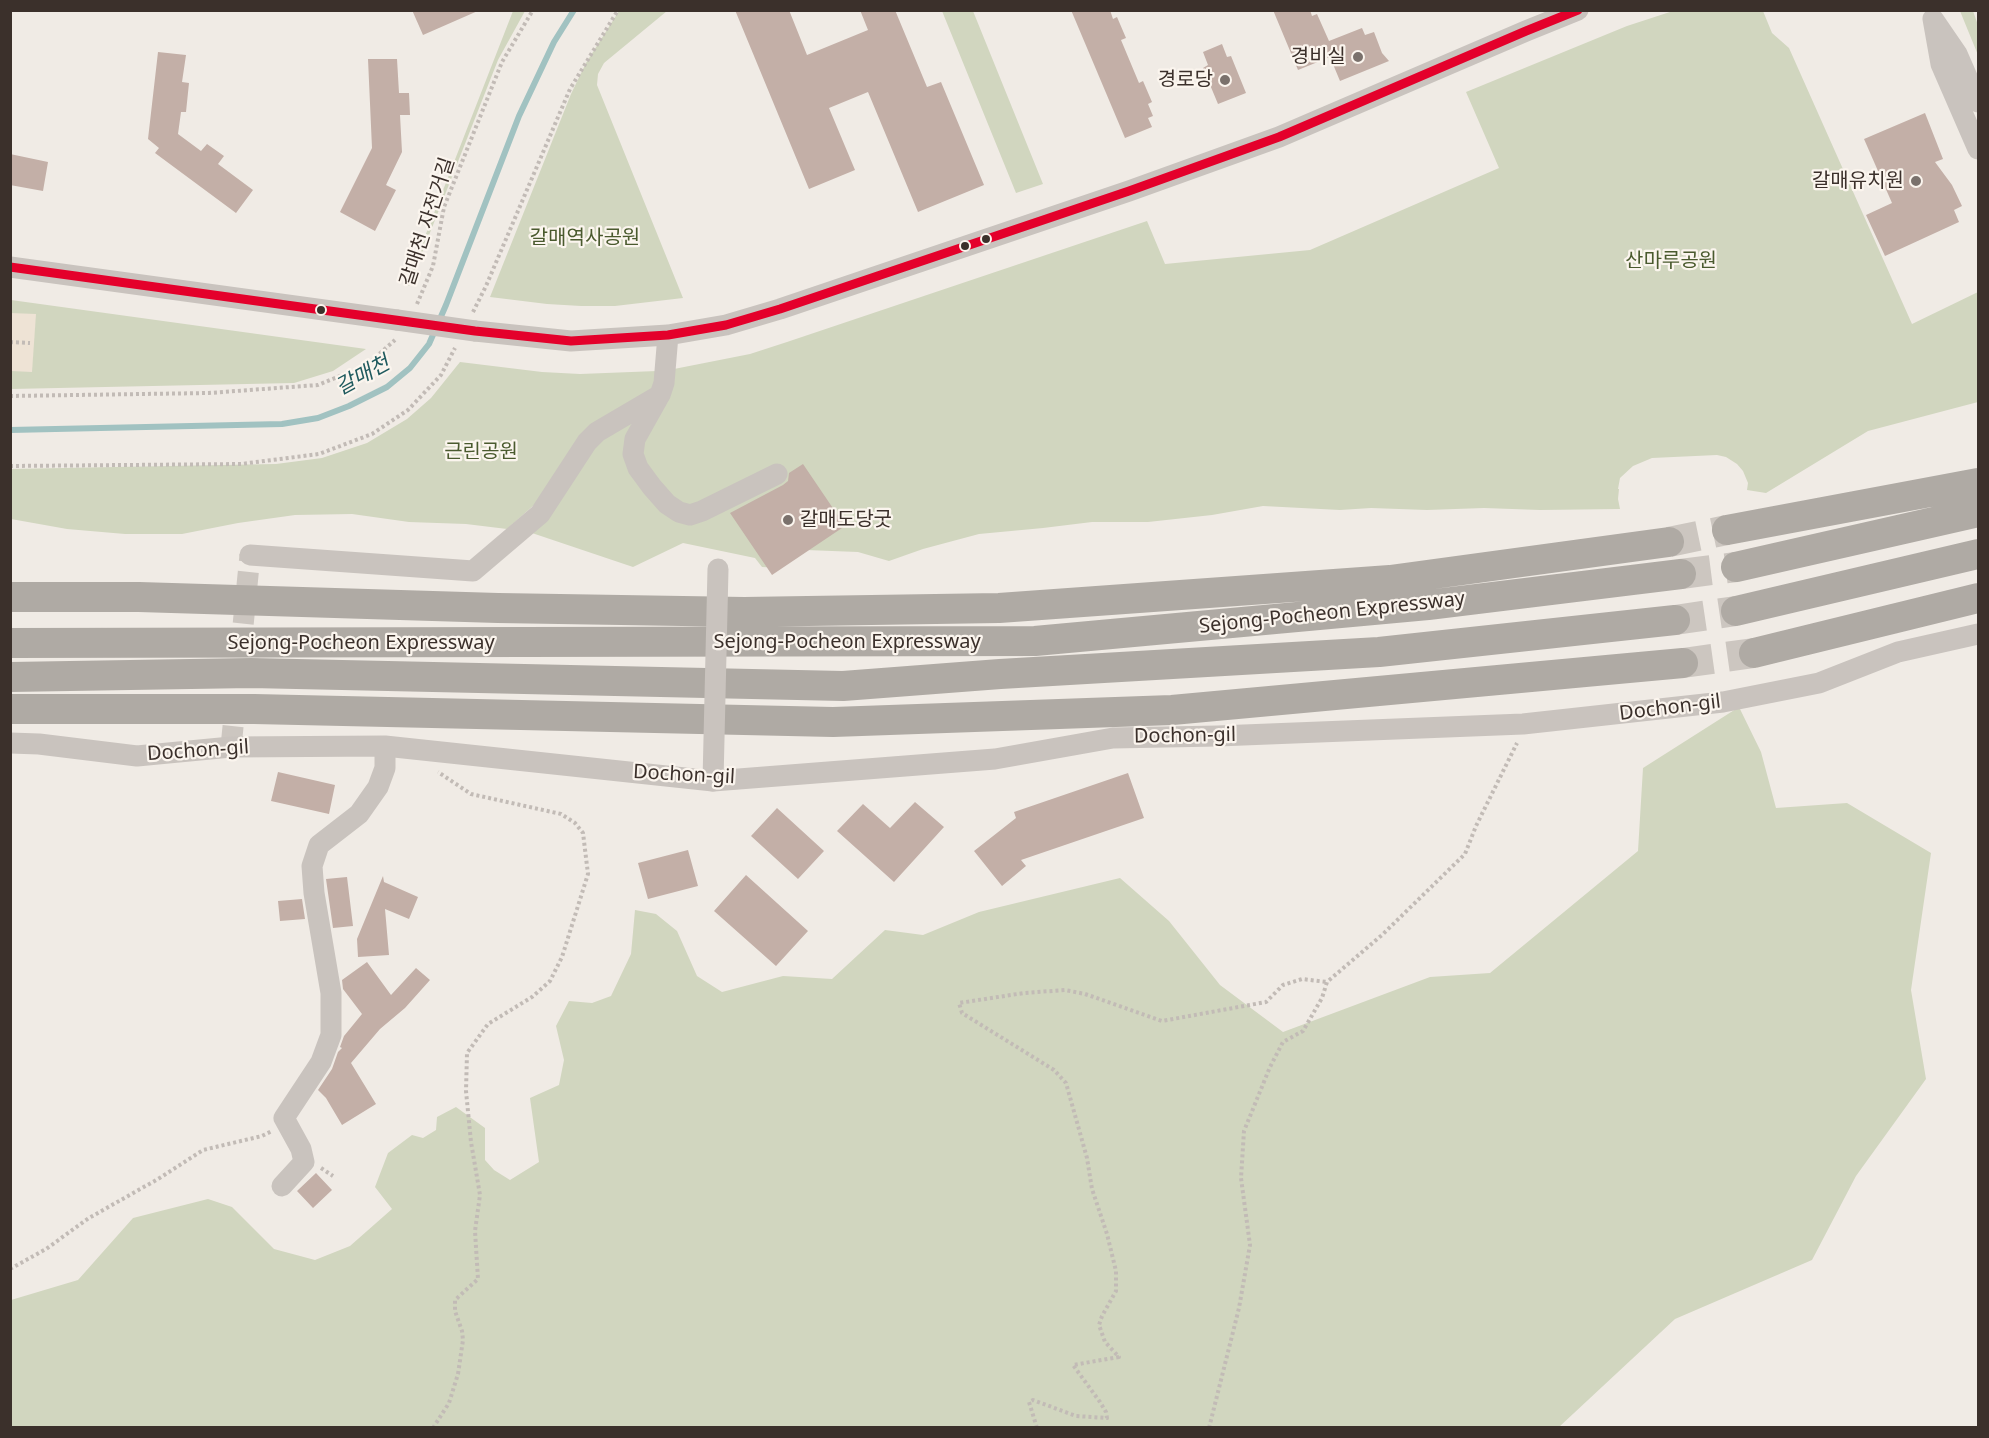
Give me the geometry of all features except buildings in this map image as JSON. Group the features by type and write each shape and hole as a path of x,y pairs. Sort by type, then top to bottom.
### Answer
{"highway":[{"path":"1727,530 1978,483"},
{"path":"1736,567 1978,512"},
{"path":"10,597 139,597 744,612 999,608 1390,580 1669,542"},
{"path":"1736,611 1978,554"},
{"name":"Sejong-Pocheon Expressway","path":"10,643 1035,641 1428,605 1681,574"},
{"path":"1754,652 1978,598"},
{"name":"Sejong-Pocheon Expressway","path":"10,677 251,673 843,686 1000,674 1379,652 1675,620"},
{"path":"10,709 254,709 833,722 1172,710 1683,663"}],"street":[{"path":"10,267 398,328 475,331 571,341 668,335 726,325 780,309 1130,191 1279,137 1578,10"},
{"path":"1931,15 1957,54 1978,102"},
{"path":"1931,15 1941,64 1978,149"},
{"path":"668,335 664,383 660,395 635,439 633,454 638,468 652,487 667,504 679,512 690,515 777,474"},
{"path":"250,555 473,571 540,514 587,442 597,432 660,395"},
{"path":"713,781 718,569"},
{"name":"Dochon-gil","path":"10,743 39,744 137,756 231,747 396,747 713,781 995,759 1113,738 1520,724 1723,702 1819,683 1898,652 1978,634"},
{"path":"282,1186 304,1162 301,1149 284,1118 321,1062 331,1035 331,993 314,893 312,866 319,845 359,814 378,787 396,747"}],"path":[{"name":"갈매천 자전거길","path":"416,308 433,266 444,207 502,62 533,10"},
{"path":"10,396 209,393 318,385 367,365 398,328"},
{"path":"10,342 30,343"},
{"path":"1209,1428 1239,1308 1250,1245 1241,1178 1244,1131 1270,1067 1283,1042 1303,1031 1322,998 1328,982 1382,935 1465,854 1476,826 1517,743 1520,724"},
{"path":"396,747 471,794 561,814 583,832 588,874 562,957 550,981 532,997 488,1024 467,1053 466,1091 471,1142 480,1195 475,1232 478,1279 455,1300 455,1311 463,1340 458,1374 449,1403 433,1428"},
{"path":"1037,1428 1029,1402 1033,1400 1076,1416 1107,1418 1100,1402 1073,1365 1119,1357 1105,1342 1099,1325 1116,1291 1116,1271 1092,1189 1087,1158 1066,1083 1054,1070 962,1013 959,1003 1024,993 1065,990 1085,994 1162,1021 1266,1002 1283,985 1302,979 1328,982"},
{"path":"10,1269 45,1249 89,1218 158,1179 203,1150 262,1136 275,1130 284,1118"}],"green space":[{"path":"513,11 525,11 498,60 409,286 406,285"},
{"name":"갈매역사공원","path":"619,11 667,11 604,63 598,74 597,85 683,298 615,306 581,306 490,297 571,94 586,63"},
{"path":"942,11 973,11 1043,184 1016,193"},
{"name":"산마루공원","path":"1673,11 1763,11 1772,33 1789,48 1912,324 1978,292 1978,402 1868,431 1766,493 1747,490 1748,483 1743,471 1726,457 1717,455 1652,458 1633,466 1620,478 1618,499 1620,509 1371,508 1340,510 1263,506 1212,515 1148,522 1092,522 979,534 889,561 858,552 806,550 780,568 762,567 755,558 683,543 633,567 532,533 549,514 593,448 605,436 630,422 632,427 627,443 627,455 631,468 658,504 671,516 683,522 694,522 774,481 778,482 775,466 697,506 676,501 659,485 645,467 639,453 645,431 670,394 674,369 750,354 1147,221 1165,264 1310,250 1499,168 1466,92 1627,26"},
{"path":"1960,11 1973,11 1978,25 1978,55"},
{"path":"11,300 366,349 333,371 294,383 11,389"},
{"name":"근린공원","path":"460,362 580,374 657,371 653,388 507,529 466,524 409,522 352,514 295,515 182,534 125,534 67,529 11,519 10,469 276,464 322,458 367,443 407,419 431,398"},
{"path":"1739,707 1761,752 1776,808 1847,803 1931,853 1911,990 1926,1079 1856,1176 1812,1260 1675,1319 1559,1427 11,1428 11,1300 78,1280 133,1218 208,1199 232,1207 274,1249 315,1260 350,1246 392,1209 375,1187 388,1153 412,1135 423,1138 436,1130 437,1117 456,1107 485,1128 485,1160 494,1170 510,1180 539,1162 530,1098 559,1085 564,1060 556,1026 569,1001 592,1003 611,996 631,954 635,910 656,914 677,931 697,976 722,992 783,976 832,979 885,930 923,935 979,912 1120,878 1169,921 1220,985 1283,1032 1430,977 1490,973 1638,851 1643,768"}],"shaded area":[{"path":"10,313 36,314 32,372 11,371"}],"waterway":[{"name":"갈매천","path":"10,430 282,424 318,418 387,387 410,368 429,344 519,116 554,42 574,10"}],"tunnel":[{"path":"1669,542 1727,530"},
{"path":"231,747 250,555"},
{"path":"1681,574 1736,567"},
{"path":"1675,620 1736,611"},
{"path":"1683,663 1754,653"}],"transit line":[{"path":"10,267 475,331 571,341 668,335 726,325 780,309 1129,191 1279,137 1578,10"}],"place":[{"name":"경비실","path":"1358,57"},
{"name":"경로당","path":"1225,80"},
{"name":"갈매유치원","path":"1916,181"},
{"name":"갈매도당굿","path":"788,520"}]}
